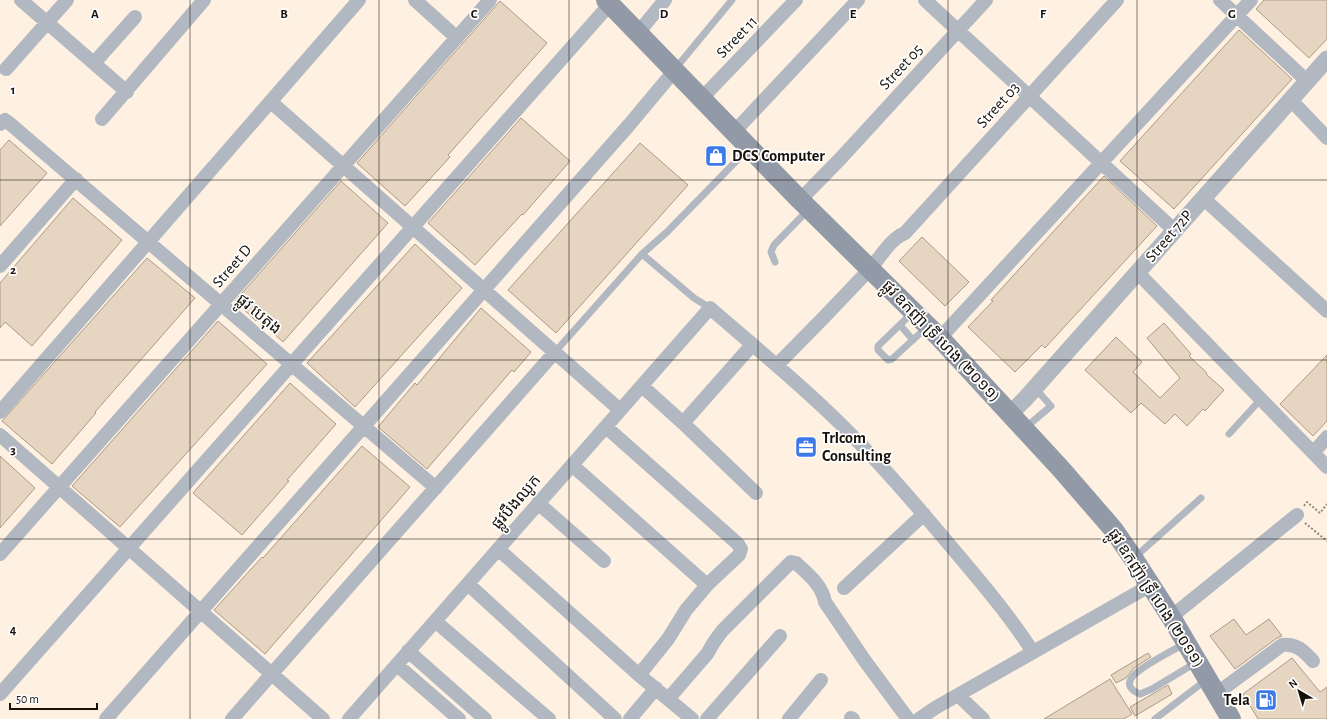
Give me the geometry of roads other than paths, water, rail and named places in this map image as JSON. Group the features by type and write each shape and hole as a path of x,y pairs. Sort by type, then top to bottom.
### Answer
{"main road":[{"name":"ផ្លូវ ឧកញ៉ា ទ្រី ហេង (២០១១)","path":"608,2 805,204 934,332 1062,469 1113,529 1133,558 1171,617 1230,719"}],"street":[{"path":"21,0 126,92"},
{"path":"6,69 67,0"},
{"path":"102,119 204,0"},
{"path":"0,412 359,0"},
{"path":"415,0 457,38"},
{"name":"Street D","path":"0,554 490,0"},
{"path":"638,33 666,0"},
{"name":"Street 11","path":"702,98 796,0"},
{"path":"734,132 858,0"},
{"path":"925,0 1174,230"},
{"name":"Street 05","path":"805,204 841,158 986,0"},
{"name":"Street 03","path":"777,365 871,268 892,253 905,239 905,233 1117,0"},
{"path":"1220,0 1307,81"},
{"path":"934,332 1101,163 1251,0"},
{"path":"0,694 413,227 608,2"},
{"path":"94,63 135,17"},
{"name":"Street 72P","path":"1011,413 1035,388 1327,59"},
{"path":"106,719 484,290 675,70"},
{"path":"1290,99 1327,138"},
{"path":"271,102 620,410"},
{"name":"ផ្លូវ បេតុង","path":"3,122 76,179 436,488"},
{"path":"0,266 76,179"},
{"path":"1203,198 1327,311"},
{"path":"1137,272 1261,399 1312,454 1327,467"},
{"path":"710,308 777,365 824,408 868,452 924,514 986,587 1018,629 1033,652"},
{"name":"ផ្លូវបឹងឈូក","path":"349,719 710,308"},
{"path":"683,423 752,345"},
{"path":"232,719 555,352"},
{"path":"642,386 756,493"},
{"path":"606,427 738,544 741,549 739,555 707,585 686,610 668,639 639,675"},
{"path":"0,436 323,719"},
{"path":"1312,454 1327,437"},
{"path":"572,465 707,585"},
{"path":"538,504 604,560"},
{"path":"844,588 924,514"},
{"path":"1171,617 1297,515"},
{"path":"498,549 639,675 669,698 692,719"},
{"path":"669,698 707,654 714,642 732,621 791,562 796,563 816,582 824,593 825,602 829,609 908,719"},
{"path":"468,584 615,719"},
{"path":"920,719 935,708 1151,585"},
{"path":"435,621 549,719"},
{"path":"707,719 780,636"},
{"path":"1211,686 1288,644 1303,650 1313,661"},
{"path":"408,651 485,719"},
{"path":"397,665 459,719"},
{"path":"789,719 821,680"},
{"path":"630,719 656,688"},
{"path":"958,695 983,719"}],"lane":[{"path":"675,70 732,0"},
{"path":"555,352 642,254 667,232 749,147"},
{"path":"774,262 771,252 774,245 805,204"},
{"path":"642,254 694,298 710,308"},
{"path":"914,312 878,348 888,360 892,359 913,340 934,332"},
{"path":"900,325 913,340"},
{"path":"1025,429 1050,406 1035,388"},
{"path":"1229,434 1261,399"},
{"path":"1133,558 1201,498"},
{"path":"1186,643 1136,673 1132,677 1130,685 1131,688 1133,691 1140,694 1197,662"},
{"path":"1155,719 1211,686"}],"place":[{"name":"DCS Computer","path":"716,156"},
{"name":"TrIcom Consulting","path":"806,447"},
{"name":"Tela","path":"1266,700"}]}
